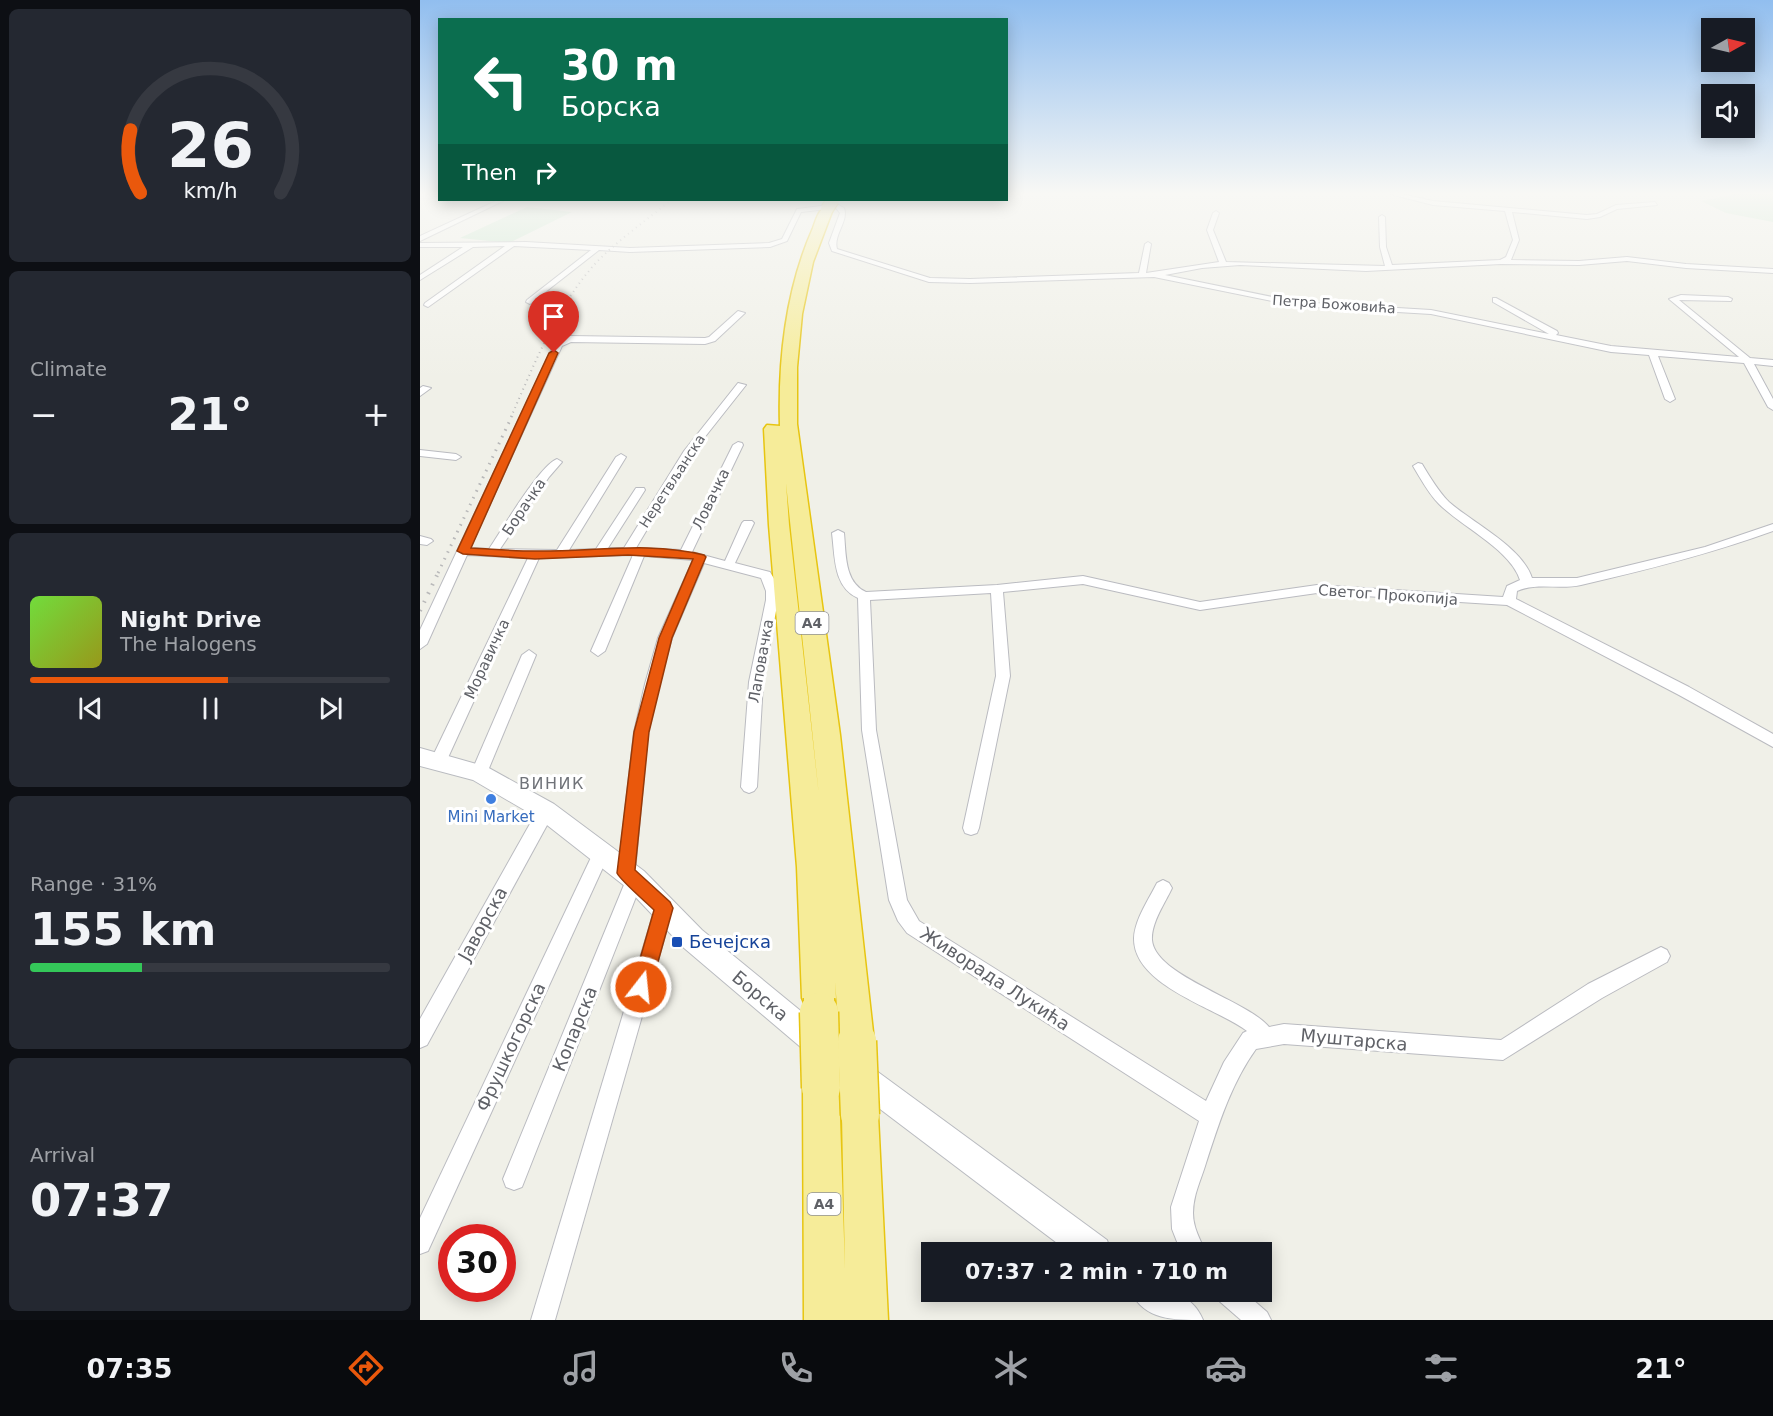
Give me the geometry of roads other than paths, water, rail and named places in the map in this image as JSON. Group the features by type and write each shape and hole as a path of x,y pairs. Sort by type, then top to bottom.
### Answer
{"highway":[{"name":"A4","path":"796,256 782,302 775,351 773,403 779,525 812,867 822,1088 825,1320"},
{"name":"A4","path":"808,256 797,293 789,375 788,424 827,735 857,1041 867,1320"}],"street":[{"path":"420,278 454,256"},
{"path":"428,305 497,256"},
{"path":"530,302 588,256"},
{"name":"Петра Божовића","path":"851,256 917,278 962,282 1154,275 1268,300 1297,304 1404,309 1611,349 1773,363"},
{"path":"1142,275 1146,256"},
{"path":"1220,256 1223,264"},
{"path":"1385,256 1389,267"},
{"path":"1501,262 1510,256"},
{"path":"1154,275 1223,264 1366,269 1501,262 1579,263 1628,259 1686,266 1773,271"},
{"path":"1728,299 1681,297 1672,299 1747,360 1773,407"},
{"path":"1496,300 1567,340"},
{"path":"420,644 546,368 562,341 570,339 705,341 712,339 741,313"},
{"path":"1653,353 1670,399"},
{"name":"Неретвљанска","path":"598,651 634,551 689,451 741,385"},
{"name":"Ловачка","path":"685,554 738,445"},
{"path":"420,453 456,457"},
{"path":"561,553 621,457"},
{"name":"Борачка","path":"492,553 557,462"},
{"path":"1418,466 1444,503 1503,549 1525,573 1527,582"},
{"path":"600,552 640,490"},
{"path":"729,564 748,523"},
{"path":"1509,601 1511,589 1527,582 1577,582 1709,550 1773,527"},
{"path":"838,533 845,577 855,593 864,596"},
{"name":"Лаповачка","path":"463,551 535,555 634,551 685,554 766,575 771,588 770,612 754,682 749,787"},
{"name":"Моравичка","path":"429,760 535,555"},
{"name":"Копарска","path":"514,1179 631,876 641,732 665,638 700,557"},
{"name":"Светог Прокопија","path":"864,596 997,589 1083,580 1200,606 1317,589 1509,601 1684,691 1773,741"},
{"path":"971,828 1003,676 997,589"},
{"name":"Живорада Лукића","path":"864,596 869,730 898,900 904,915 913,927 1210,1116"},
{"path":"478,773 529,655"},
{"name":"Борска","path":"429,760 478,773 546,811 602,852 631,876 693,939 786,1018 914,1118 1081,1242"},
{"name":"Јаворска","path":"420,1038 546,811"},
{"name":"Фрушкогорска","path":"420,1243 602,852"},
{"path":"1162,888 1143,937 1143,949 1150,961 1170,977 1247,1019 1265,1037"},
{"path":"543,1320 664,908"},
{"name":"Муштарска","path":"1189,1242 1182,1212 1210,1116 1232,1064 1250,1040 1284,1034 1503,1050 1595,991 1661,956"},
{"path":"1162,1302 1186,1320"},
{"path":"1238,1302 1259,1320"}],"railway":[{"path":"511,417 557,318 580,282 604,256"},
{"path":"438,573 512,416"},
{"path":"420,611 439,571"}],"place":[{"name":"Mini Market","path":"491,799"},
{"name":"Бечејска","path":"677,942"}],"district":[{"name":"ВИНИК","path":"552,783"}]}
